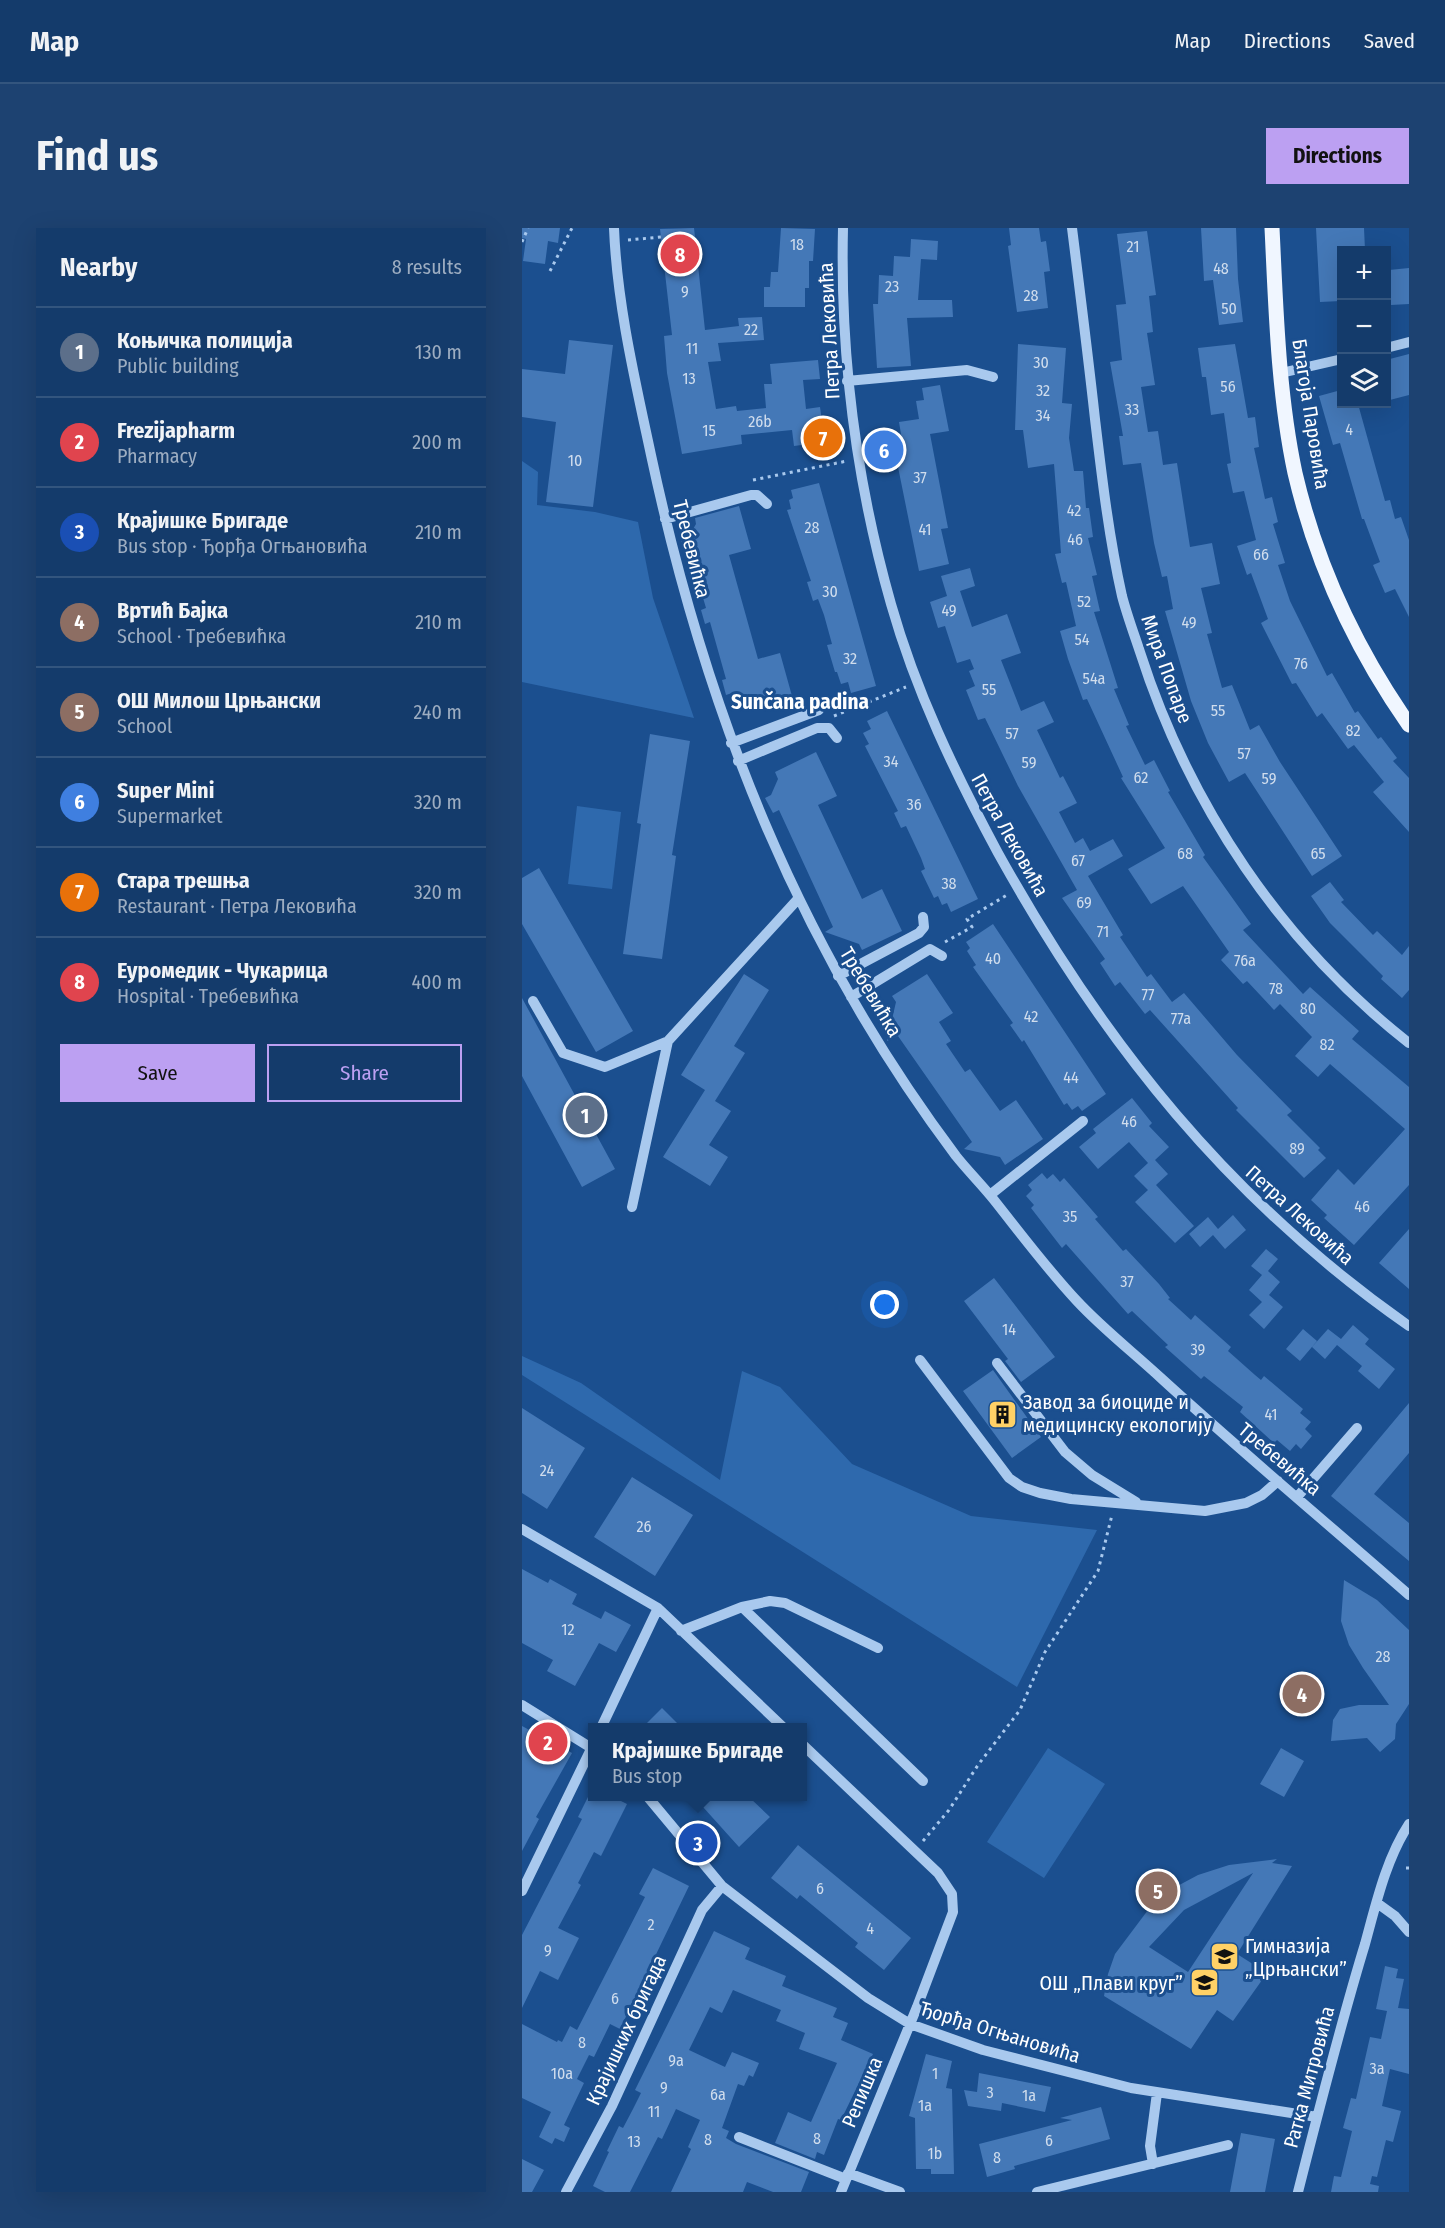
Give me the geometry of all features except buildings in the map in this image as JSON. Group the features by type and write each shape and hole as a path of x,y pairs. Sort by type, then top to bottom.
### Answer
{"main road":[{"name":"Благоја Паровића","path":"1272,228 1281,374 1295,473 1330,581 1365,656 1409,725"}],"street":[{"name":"Требевићка","path":"614,228 618,279 633,369 665,519 694,630 738,761 798,899 838,976 959,1160 1079,1303 1204,1418 1298,1496 1409,1595"},
{"name":"Петра Лековића","path":"843,228 842,277 848,381 858,459 891,605 917,683 947,756 1018,889 1087,1000 1148,1081 1227,1173 1308,1251 1349,1284 1409,1326"},
{"name":"Мира Попаре","path":"1071,228 1103,481 1122,596 1157,705 1207,810 1245,869 1277,911 1334,976 1409,1043"},
{"path":"1391,347 1409,342"},
{"path":"1281,374 1337,360"},
{"path":"848,381 967,370 993,377"},
{"path":"665,519 751,495 763,498 767,504"},
{"path":"731,743 819,710"},
{"path":"738,761 817,728 829,728 837,738"},
{"path":"533,1001 563,1053 605,1067 668,1041 798,899"},
{"path":"838,976 919,933 924,927 923,917"},
{"path":"851,997 938,952"},
{"path":"632,1207 668,1041"},
{"path":"990,1195 1083,1121"},
{"path":"920,1360 1016,1482 1040,1493 1205,1511 1231,1508 1255,1499 1278,1481"},
{"path":"997,1363 1065,1452 1092,1475 1138,1504"},
{"path":"1298,1496 1357,1428"},
{"path":"522,1529 658,1608 779,1723"},
{"path":"681,1631 742,1607 770,1601 785,1604 878,1648"},
{"path":"742,1607 923,1781"},
{"path":"603,1723 658,1608"},
{"path":"522,1705 588,1744"},
{"name":"Репишка","path":"807,1749 938,1873 952,1894 953,1912 841,2192"},
{"path":"522,1891 588,1757"},
{"name":"Ђорђа Огњановића","path":"650,1801 722,1886 868,1998 910,2024 983,2050 1157,2093 1317,2117"},
{"name":"Ратка Митровића","path":"1298,2192 1377,1903 1398,1844 1409,1824"},
{"name":"Крајишких бригада","path":"568,2191 612,2106 702,1910 722,1886"},
{"path":"1377,1903 1395,1916 1409,1932"},
{"path":"1153,2164 1150,2146 1157,2093"},
{"path":"739,2137 847,2176 900,2192"},
{"path":"1037,2192 1228,2145"}],"path":[{"path":"522,242 528,228"},
{"path":"550,272 572,228"},
{"path":"624,240 661,237"},
{"path":"763,478 858,459"},
{"path":"833,716 917,683"},
{"path":"938,952 972,927 967,919 1018,889"},
{"path":"915,1851 949,1810 978,1765 1020,1710 1045,1652 1098,1571 1115,1502"}],"shaded area":[{"path":"522,461 538,472 537,505 595,512 638,522 653,598 694,718 522,682"},
{"path":"577,806 621,812 612,889 568,884"},
{"path":"522,1356 581,1383 720,1480 742,1371 780,1387 852,1464 971,1516 1097,1530 1017,1687 522,1375"},
{"path":"1048,1748 1105,1784 1044,1878 987,1842"}],"place":[{"name":"Еуромедик - Чукарица","path":"680,254"},
{"name":"Стара трешња","path":"823,438"},
{"name":"Super Mini","path":"884,450"},
{"name":"Коњичка полиција","path":"585,1115"},
{"name":"Завод за биоциде и медицинску екологију","path":"1002,1414"},
{"name":"Вртић Бајка","path":"1302,1694"},
{"name":"Frezijapharm","path":"548,1742"},
{"name":"Крајишке Бригаде","path":"698,1843"},
{"name":"ОШ Милош Црњански","path":"1158,1891"},
{"name":"Гимназија „Црњански”","path":"1224,1957"},
{"name":"ОШ „Плави круг”","path":"1204,1983"}],"district":[{"name":"Sunčana padina","path":"800,702"}]}
